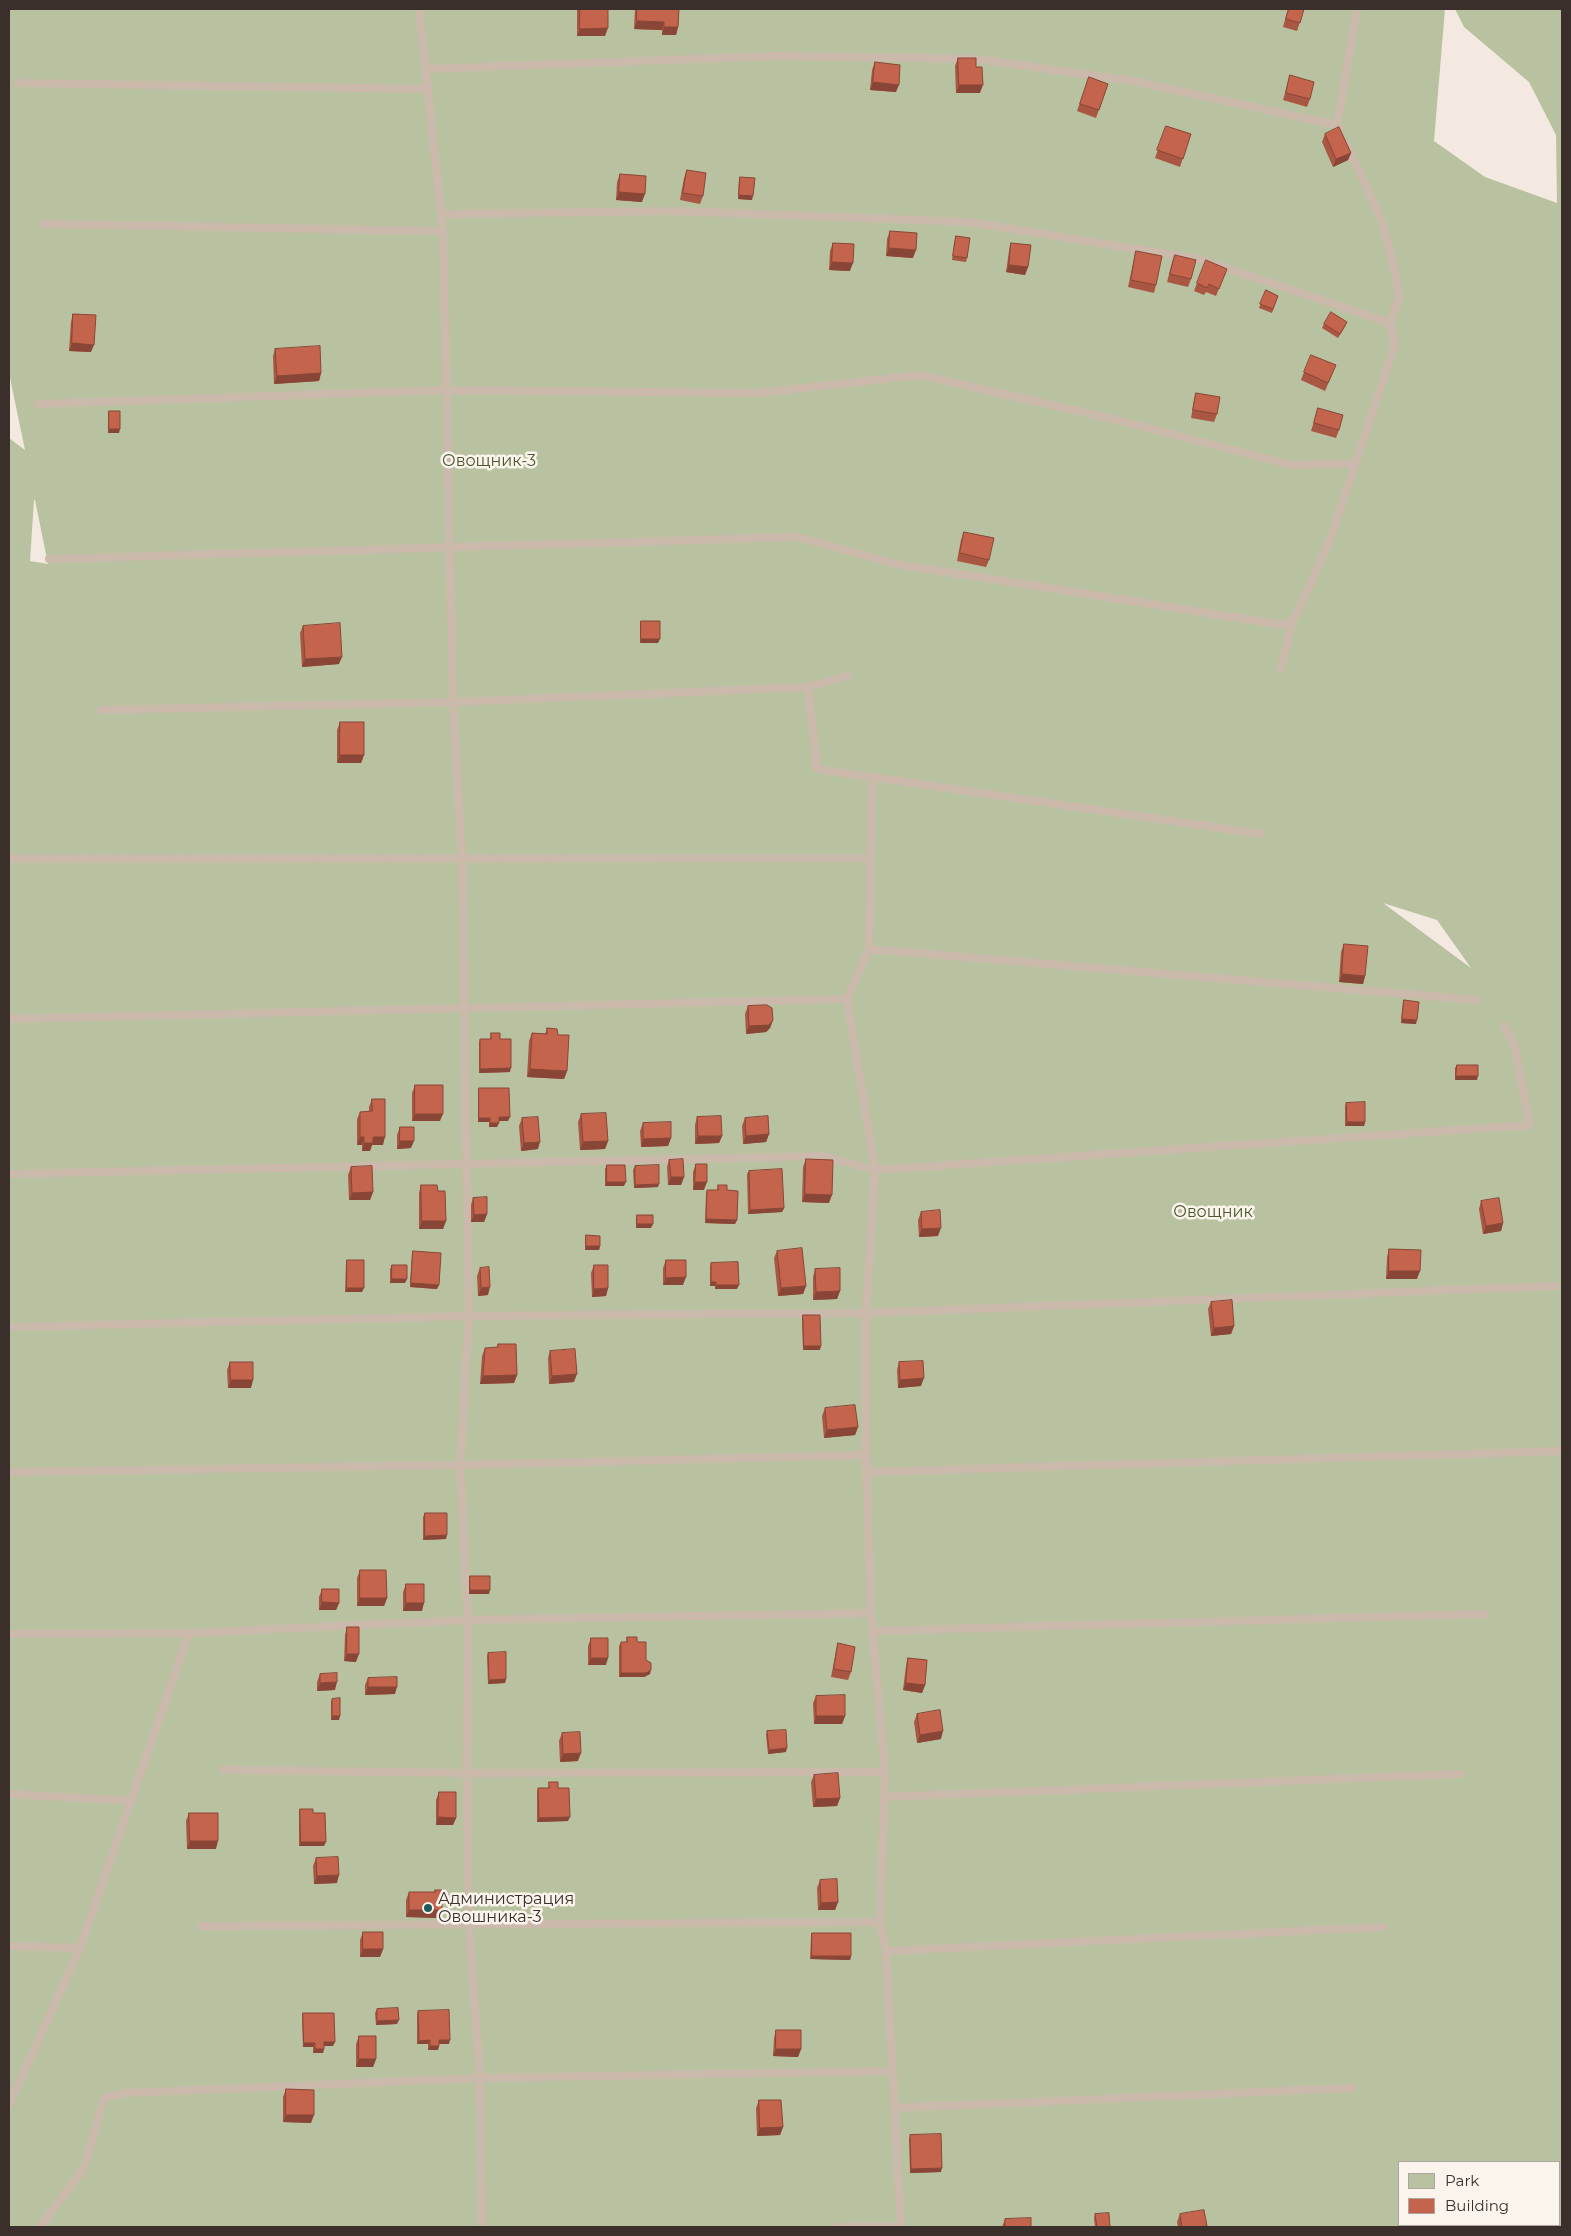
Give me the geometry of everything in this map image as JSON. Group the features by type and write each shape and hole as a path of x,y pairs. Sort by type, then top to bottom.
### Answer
{"lane":[{"path":"419,9 444,231 453,702 462,860 469,1316 460,1465 468,1620 469,1926 480,2078 482,2227"},
{"path":"1281,668 1293,620 1331,537 1395,344 1390,324 1399,298 1396,275 1381,218 1338,125 1357,9"},
{"path":"427,69 776,56 977,59 1133,81 1338,125"},
{"path":"18,84 429,89"},
{"path":"441,214 677,211 968,222 1199,259 1390,324"},
{"path":"44,224 444,231"},
{"path":"38,404 446,390 756,393 920,375 1113,419 1292,465 1356,462"},
{"path":"49,560 798,537 896,564 1284,625 1293,620"},
{"path":"101,710 453,702 808,687 847,676"},
{"path":"808,687 817,769 1261,834"},
{"path":"837,2227 901,2226 886,1952 880,1922 885,1772 872,1631 866,1455 866,1313 875,1170 847,1000 869,950 872,777"},
{"path":"9,859 462,860 871,858"},
{"path":"869,950 1477,1000"},
{"path":"9,1018 847,1000"},
{"path":"9,1174 823,1156 875,1170 1530,1125 1514,1044 1504,1026"},
{"path":"9,1328 469,1316 866,1313 1555,1286"},
{"path":"868,1472 1562,1451"},
{"path":"9,1472 460,1465 866,1455"},
{"path":"9,1634 189,1633 468,1620 871,1614"},
{"path":"872,1631 1485,1614"},
{"path":"9,2105 12,2090 80,1948 189,1633"},
{"path":"223,1770 467,1773 885,1772"},
{"path":"885,1797 1460,1774"},
{"path":"9,1794 132,1801"},
{"path":"201,1926 469,1926 880,1922"},
{"path":"886,1952 1383,1927"},
{"path":"9,1946 80,1948"},
{"path":"40,2227 84,2168 104,2098 126,2093 480,2078 892,2071"},
{"path":"895,2108 1352,2088"}],"green space":[{"name":"Овощник-3","path":"9,9 1445,9 1434,141 1485,177 1557,203 1556,135 1529,82 1464,27 1455,9 1562,9 1562,2227 9,2227 9,438 25,450 9,373","holes":["35,500 48,564 30,561","1383,903 1437,920 1471,968"]}],"building":[{"path":"580,9 608,9 608,28 580,29"},
{"path":"637,9 679,9 678,27 664,27 664,22 637,21"},
{"path":"1289,9 1304,9 1300,23 1286,19"},
{"path":"958,58 976,58 976,67 982,67 983,85 959,85"},
{"path":"875,62 900,65 899,85 873,82"},
{"path":"1290,75 1314,82 1310,99 1286,93"},
{"path":"1089,77 1108,84 1099,110 1080,104"},
{"path":"1166,126 1191,134 1183,159 1157,150"},
{"path":"1339,127 1351,153 1336,159 1325,134"},
{"path":"687,170 706,173 703,196 683,193"},
{"path":"620,174 646,176 645,194 619,192"},
{"path":"740,177 755,178 753,196 739,195"},
{"path":"890,231 917,233 916,250 889,248"},
{"path":"956,236 970,238 967,258 953,256"},
{"path":"833,243 854,244 853,263 832,262"},
{"path":"1011,243 1031,245 1028,267 1009,265"},
{"path":"1136,251 1162,256 1156,285 1131,280"},
{"path":"1175,255 1196,260 1191,279 1170,274"},
{"path":"1206,260 1227,269 1219,289 1209,284 1207,288 1197,283"},
{"path":"1266,290 1278,296 1273,309 1260,304"},
{"path":"1331,312 1347,322 1340,334 1324,324"},
{"path":"73,314 96,315 94,345 72,343"},
{"path":"320,346 321,373 277,376 275,349"},
{"path":"1311,355 1336,365 1328,383 1304,372"},
{"path":"1196,393 1220,397 1217,414 1193,410"},
{"path":"1318,408 1343,415 1339,430 1314,423"},
{"path":"109,411 120,411 120,429 109,429"},
{"path":"964,532 994,538 989,560 960,553"},
{"path":"641,621 660,621 660,639 641,639"},
{"path":"340,623 342,657 305,659 303,626"},
{"path":"340,722 364,722 364,755 340,755"},
{"path":"1344,944 1368,946 1365,976 1342,974"},
{"path":"1404,1000 1419,1002 1417,1020 1402,1019"},
{"path":"767,1005 772,1008 773,1020 769,1025 749,1026 748,1006"},
{"path":"547,1028 557,1029 558,1035 569,1035 567,1071 530,1069 532,1033 547,1034"},
{"path":"491,1033 500,1033 500,1039 511,1039 511,1068 480,1069 480,1039 491,1039"},
{"path":"1457,1065 1478,1065 1478,1076 1456,1076"},
{"path":"415,1085 443,1085 443,1114 415,1114"},
{"path":"479,1088 509,1088 510,1117 499,1117 499,1123 490,1123 490,1118 479,1118"},
{"path":"372,1099 385,1099 385,1137 373,1137 373,1143 364,1143 364,1137 360,1137 360,1112 372,1111"},
{"path":"1365,1102 1365,1122 1347,1122 1346,1103"},
{"path":"606,1113 608,1141 583,1142 581,1114"},
{"path":"721,1116 722,1136 698,1136 697,1117"},
{"path":"768,1116 769,1134 746,1136 745,1118"},
{"path":"538,1117 540,1142 524,1143 522,1118"},
{"path":"671,1122 671,1138 643,1139 643,1123"},
{"path":"400,1127 414,1127 414,1141 400,1141"},
{"path":"683,1159 684,1177 671,1177 669,1160"},
{"path":"806,1159 833,1160 832,1195 805,1194"},
{"path":"696,1164 707,1164 707,1182 695,1182"},
{"path":"607,1165 625,1165 626,1182 607,1182"},
{"path":"659,1165 659,1184 635,1185 635,1166"},
{"path":"372,1166 373,1192 352,1193 351,1167"},
{"path":"782,1169 784,1208 750,1210 749,1171"},
{"path":"421,1185 437,1185 438,1191 445,1191 446,1221 422,1221"},
{"path":"718,1185 727,1185 727,1190 738,1191 737,1220 706,1219 707,1190 718,1190"},
{"path":"487,1197 487,1214 474,1215 473,1198"},
{"path":"1499,1198 1503,1223 1486,1226 1481,1201"},
{"path":"940,1210 941,1228 922,1229 921,1212"},
{"path":"637,1215 653,1215 653,1224 637,1224"},
{"path":"586,1235 600,1236 600,1246 586,1246"},
{"path":"802,1248 806,1286 781,1288 777,1251"},
{"path":"1389,1249 1421,1250 1420,1271 1389,1271"},
{"path":"413,1251 441,1253 439,1285 411,1283"},
{"path":"347,1260 364,1260 364,1288 347,1288"},
{"path":"666,1260 686,1260 686,1277 666,1278"},
{"path":"738,1262 739,1285 716,1285 716,1282 711,1282 711,1263"},
{"path":"392,1265 407,1265 407,1279 392,1279"},
{"path":"594,1265 608,1265 608,1288 594,1289"},
{"path":"489,1267 490,1287 481,1288 480,1268"},
{"path":"840,1268 840,1291 816,1292 815,1269"},
{"path":"1232,1300 1234,1326 1214,1328 1211,1302"},
{"path":"803,1315 820,1315 821,1346 804,1346"},
{"path":"498,1344 516,1344 517,1375 483,1376 485,1348 498,1347"},
{"path":"575,1349 577,1374 552,1376 550,1351"},
{"path":"923,1361 924,1378 900,1380 899,1362"},
{"path":"230,1362 253,1362 253,1380 231,1380"},
{"path":"855,1405 858,1427 827,1430 825,1408"},
{"path":"425,1513 447,1513 447,1535 425,1536"},
{"path":"360,1570 386,1570 387,1598 360,1598"},
{"path":"470,1576 490,1576 490,1590 470,1590"},
{"path":"406,1584 424,1584 424,1603 406,1603"},
{"path":"322,1589 339,1589 339,1603 322,1602"},
{"path":"347,1627 359,1627 359,1654 347,1654"},
{"path":"627,1637 637,1637 637,1642 646,1642 646,1660 651,1663 651,1670 646,1673 621,1673 621,1642 627,1642"},
{"path":"591,1638 608,1638 608,1658 591,1658"},
{"path":"838,1643 855,1647 851,1672 834,1669"},
{"path":"506,1652 506,1679 489,1680 488,1653"},
{"path":"908,1658 927,1660 925,1685 906,1683"},
{"path":"337,1673 337,1682 320,1683 320,1674"},
{"path":"397,1677 397,1687 368,1687 368,1678"},
{"path":"845,1695 845,1716 816,1716 816,1696"},
{"path":"340,1698 340,1716 332,1716 332,1699"},
{"path":"940,1710 943,1731 920,1735 917,1714"},
{"path":"786,1730 787,1748 769,1750 767,1731"},
{"path":"580,1732 581,1753 563,1754 562,1733"},
{"path":"838,1773 840,1798 816,1799 814,1775"},
{"path":"549,1782 558,1782 558,1788 569,1788 570,1817 539,1818 538,1788 549,1788"},
{"path":"439,1792 456,1792 456,1818 438,1817"},
{"path":"300,1809 313,1809 313,1813 325,1813 326,1842 301,1842"},
{"path":"189,1813 218,1813 218,1841 190,1841"},
{"path":"338,1857 339,1875 317,1876 316,1858"},
{"path":"837,1879 838,1902 821,1903 820,1880"},
{"path":"435,1890 442,1890 442,1910 409,1910 409,1892 435,1892"},
{"path":"363,1932 383,1932 383,1949 363,1949"},
{"path":"812,1933 851,1933 851,1956 812,1956"},
{"path":"398,2008 399,2020 377,2021 377,2009"},
{"path":"449,2010 450,2040 439,2040 439,2046 430,2046 430,2040 419,2041 418,2011"},
{"path":"303,2013 334,2013 335,2042 324,2042 324,2049 315,2049 315,2043 304,2043"},
{"path":"776,2030 801,2030 801,2049 776,2049"},
{"path":"359,2036 376,2036 376,2059 359,2059"},
{"path":"286,2089 314,2090 314,2115 286,2115"},
{"path":"759,2100 781,2100 783,2127 760,2128"},
{"path":"941,2134 942,2168 911,2169 910,2135"},
{"path":"1204,2210 1207,2226 1182,2227 1180,2214"},
{"path":"1109,2213 1110,2227 1097,2227 1095,2214"},
{"path":"1031,2218 1031,2227 1005,2227 1005,2219"}],"place":[{"name":"Администрация Овошника-3","path":"428,1908"}],"park label":[{"name":"Овощник","path":"1213,1212"}]}
